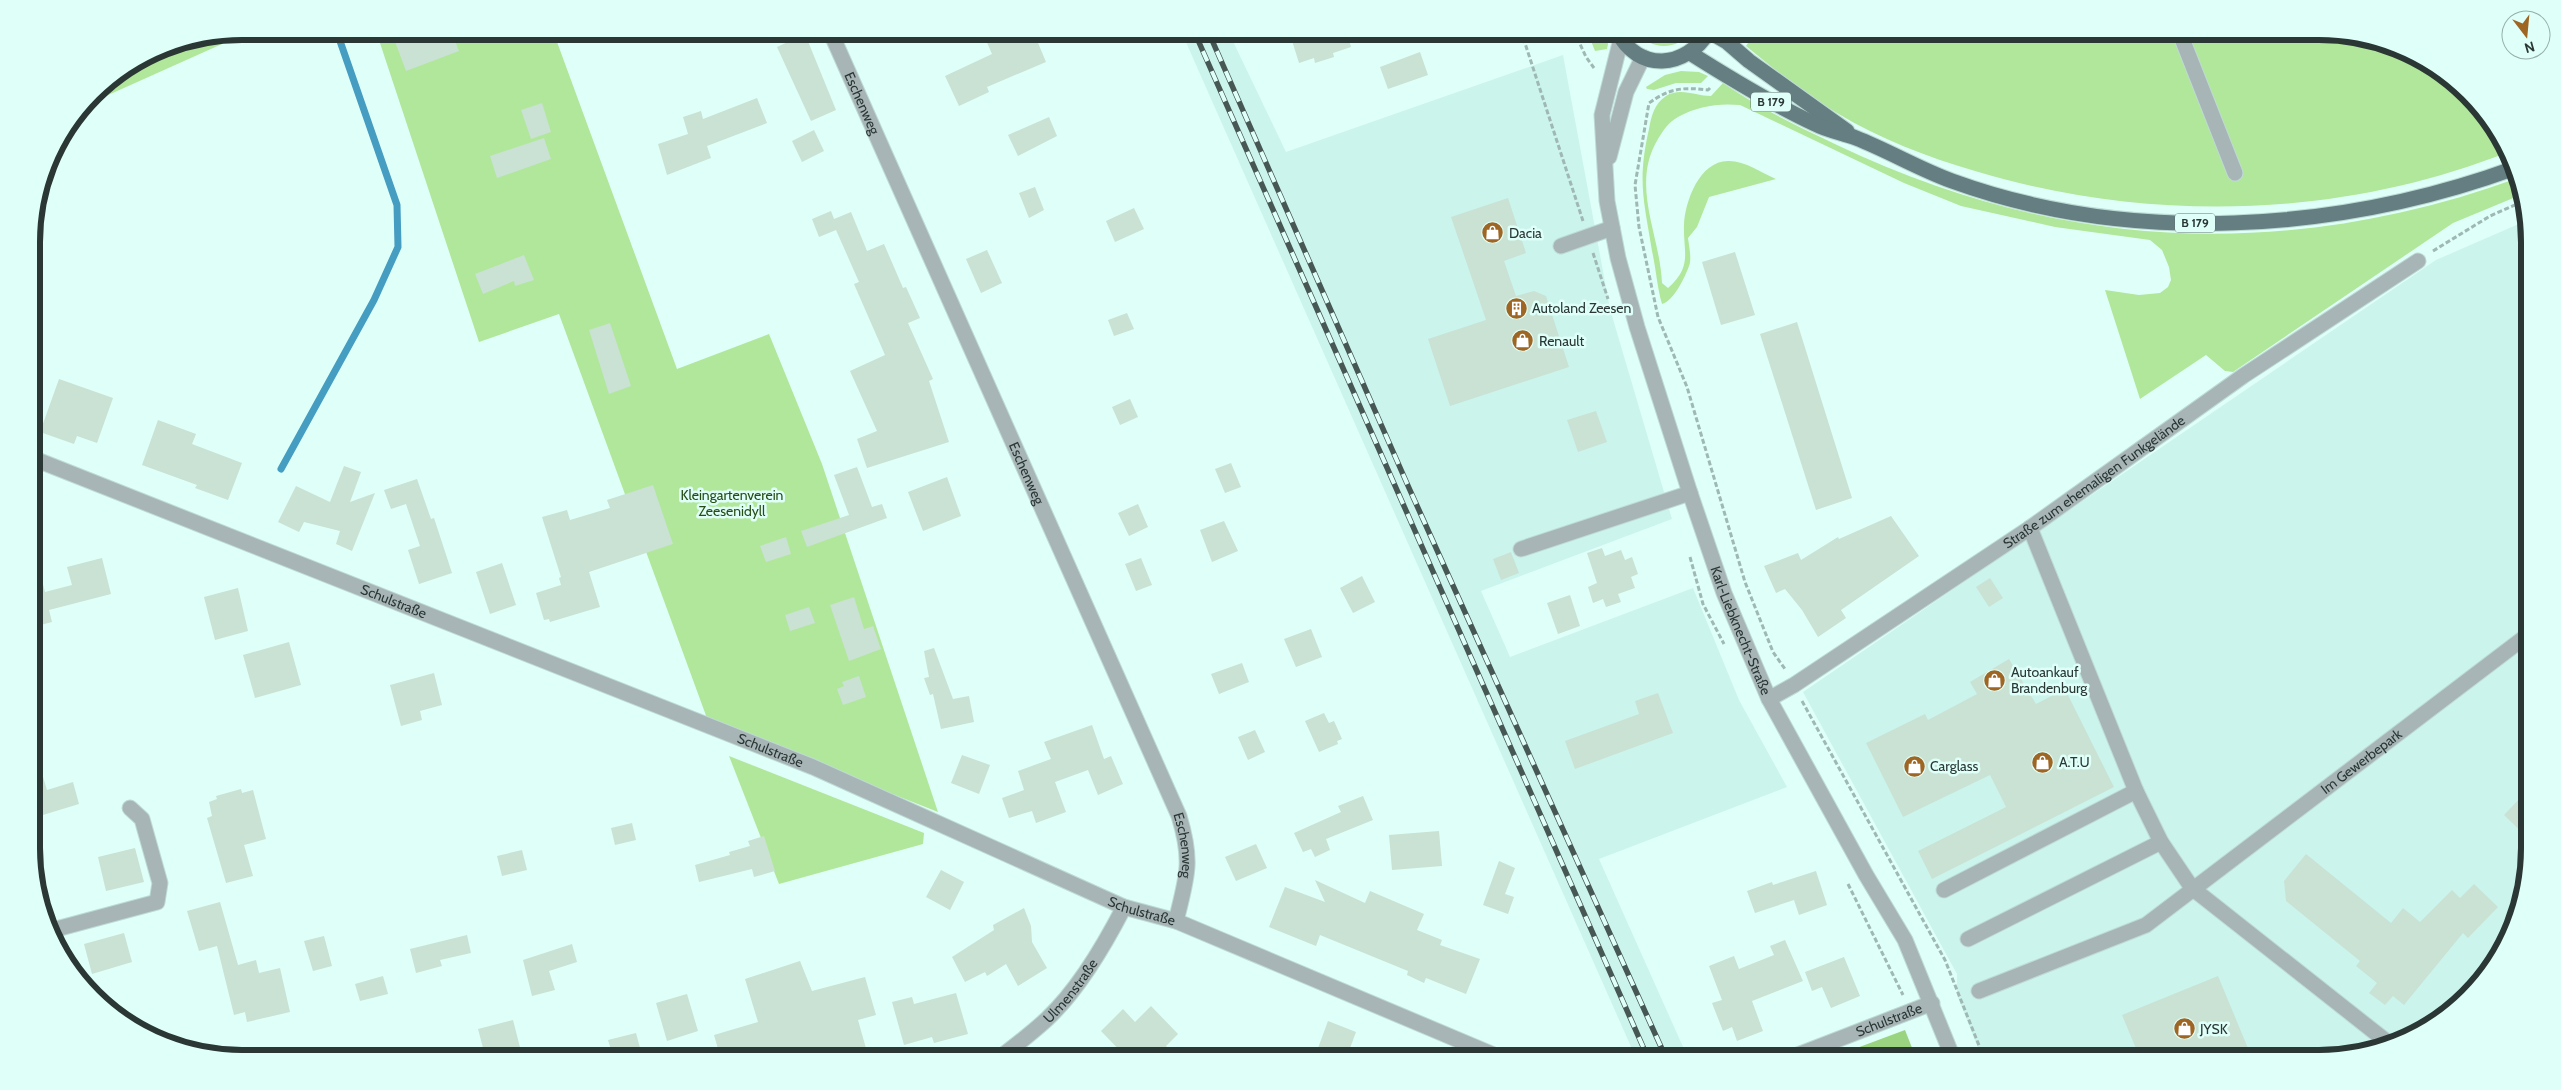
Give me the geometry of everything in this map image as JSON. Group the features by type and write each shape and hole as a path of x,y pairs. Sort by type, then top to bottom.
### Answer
{"main road":[{"path":"1623,40 1631,50 1643,57 1659,61 1676,60 1690,53"},
{"name":"B 179","path":"1703,40 1690,53 1817,126 1856,138 1953,181 2014,199 2124,219 2193,222 2274,222 2378,208 2437,193 2508,171"},
{"name":"B 179","path":"1724,40 1749,61 1856,138"}],"street":[{"name":"Eschenweg","path":"834,40 1179,816 1188,844 1188,872 1176,921"},
{"name":"Karl-Liebknecht-Straße","path":"1618,40 1602,115 1602,151 1612,228 1637,327 1690,493 1724,593 1768,699 1866,875 1905,940 1950,1050"},
{"path":"2183,40 2235,173"},
{"name":"Karl-Liebknecht-Straße","path":"1606,173 1615,128 1626,92 1643,57"},
{"path":"1561,246 1612,228"},
{"name":"Straße zum ehemaligen Funkgelände","path":"1768,699 1802,680 2030,528 2243,376 2418,261"},
{"name":"Schulstraße","path":"40,461 813,767 1124,907 1176,921 1482,1050"},
{"path":"1520,549 1690,493"},
{"path":"2030,528 2136,791 2161,842 2192,888 2384,1039"},
{"name":"Im Gewerbepark","path":"1979,990 2146,925 2192,888 2521,640"},
{"path":"1944,890 2136,791"},
{"path":"57,929 156,902 160,883 142,819 130,808"},
{"path":"1968,939 2161,842"},
{"name":"Ulmenstraße","path":"1009,1050 1048,1018 1076,985 1108,938 1124,907"},
{"name":"Schulstraße","path":"1811,1050 1932,1003"}],"path":[{"path":"1524,40 1610,305"},
{"path":"1578,40 1586,57 1609,82"},
{"path":"1650,103 1635,185 1639,227 1658,317 1687,387"},
{"path":"2418,261 2490,216 2517,204"},
{"path":"1846,881 1911,1011"},
{"path":"1958,995 1981,1050"}],"shaded area":[{"path":"1185,40 1232,40 1286,152 1563,55 1610,309 1672,519 1481,591 1510,657 1693,588 1739,700 1787,787 1599,859 1684,1050 1632,1050"},
{"path":"2520,223 2521,861 2514,900 2506,925 2494,949 2462,991 2431,1016 2396,1035 2358,1046 2332,1050 1979,1050 1957,995 1957,974 1803,692 2436,260"}],"green space":[{"path":"231,40 99,99 130,74 165,55 203,44"},
{"name":"Kleingartenverein Zeesenidyll","path":"379,40 556,40 677,369 769,334 822,464 938,812 708,721 559,314 479,342"},
{"path":"1591,40 1607,40 1607,49 1595,51"},
{"path":"1646,40 1682,40 1672,45 1664,46"},
{"path":"1750,40 2332,40 2371,47 2396,55 2431,74 2452,90 2471,109 2487,130 2501,154 2444,174 2378,191 2311,201 2243,206 2175,206 2108,199 2041,188 1975,171 1939,160 1887,139 1853,122 1813,98 1746,46"},
{"path":"1681,71 1699,72 1708,76 1701,83 1676,83 1654,90 1647,89 1646,87 1665,75"},
{"path":"1723,83 1764,109 1807,131 1920,180 2004,207 2089,224 2174,233 2259,232 2345,223 2431,205 2511,180 2516,197 2453,223 2233,372 2225,371 2206,355 2140,399 2105,290 2139,295 2160,293 2168,287 2171,280 2169,267 2162,250 2150,240 2055,227 1961,206 1904,183 1740,105 1708,106 1678,117 1664,129 1650,156 1646,192 1662,283 1668,288 1676,280 1684,266 1685,215 1691,194 1702,174 1719,162 1729,161 1747,165 1776,179 1709,197 1697,227 1688,238 1690,260 1685,276 1675,294 1662,304 1646,218 1643,191 1643,163 1651,120 1656,107 1662,99 1671,93 1682,92 1711,96"},
{"path":"729,756 924,833 923,844 779,884"},
{"path":"1905,1030 1913,1050 1851,1050"}],"building":[{"path":"394,40 455,40 459,51 406,71"},
{"path":"792,40 807,40 836,110 811,121 777,47"},
{"path":"986,40 1037,40 1046,62 987,87 989,92 959,106 945,76 992,54"},
{"path":"1292,40 1349,40 1351,47 1333,53 1334,57 1315,63 1314,58 1299,63"},
{"path":"1420,52 1428,75 1388,89 1380,67"},
{"path":"757,98 767,123 707,146 711,158 667,175 658,144 688,134 683,117 701,111 703,119"},
{"path":"542,103 551,132 531,139 521,110"},
{"path":"1049,117 1057,136 1018,156 1008,135"},
{"path":"814,130 824,151 802,162 792,141"},
{"path":"544,138 551,159 497,178 490,156"},
{"path":"1035,187 1044,210 1029,218 1019,193"},
{"name":"Autoland Zeesen","path":"1508,198 1526,253 1504,261 1516,296 1534,291 1546,296 1569,367 1450,406 1428,339 1486,320 1451,217"},
{"path":"1134,208 1144,229 1115,242 1106,221"},
{"path":"831,211 834,219 851,212 867,251 884,244 903,288 906,287 920,318 908,323 933,379 929,381 949,442 867,468 857,439 877,431 850,371 885,355 854,284 859,282 836,230 819,237 812,219"},
{"path":"987,250 1002,283 981,293 966,259"},
{"path":"1735,252 1755,315 1721,325 1702,262"},
{"path":"524,255 534,280 515,286 514,281 483,294 475,274"},
{"path":"1127,313 1134,329 1114,336 1108,320"},
{"path":"1797,322 1852,498 1816,510 1760,334"},
{"path":"610,323 631,386 609,394 589,330"},
{"path":"59,379 113,398 97,443 77,436 74,444 40,432"},
{"path":"1130,399 1138,417 1120,425 1112,407"},
{"path":"1596,411 1607,442 1578,452 1567,420"},
{"path":"158,420 196,434 192,444 242,463 228,500 195,488 197,485 142,465"},
{"path":"1231,463 1241,487 1225,493 1215,469"},
{"path":"344,466 361,472 350,502 375,493 352,551 336,544 340,531 304,522 299,532 278,522 296,486 330,502"},
{"path":"857,467 872,507 882,504 887,518 807,547 801,531 849,515 834,475"},
{"path":"947,477 961,516 923,531 908,492"},
{"path":"417,479 431,519 434,518 452,573 419,584 408,550 420,546 406,504 391,509 384,490"},
{"path":"653,485 673,544 589,572 600,607 550,622 549,619 544,620 536,593 561,585 559,578 561,577 542,517 567,510 570,520 610,508 607,500"},
{"path":"1138,504 1148,527 1129,536 1118,513"},
{"path":"1891,516 1919,556 1841,610 1846,618 1818,637 1802,610 1785,589 1776,593 1764,566 1798,553 1801,560 1838,537 1839,539"},
{"path":"1224,521 1238,551 1212,562 1200,530"},
{"path":"786,537 791,554 766,562 760,546"},
{"path":"1602,548 1605,556 1621,550 1625,560 1632,557 1638,574 1631,577 1635,588 1618,594 1621,602 1606,607 1603,599 1593,603 1588,587 1597,583 1587,553"},
{"path":"1511,552 1519,573 1501,580 1493,559"},
{"path":"102,558 111,594 49,610 52,622 40,625 40,573 45,592 72,585 67,567"},
{"path":"1141,558 1152,585 1136,591 1125,564"},
{"path":"502,563 516,605 490,614 476,572"},
{"path":"1362,576 1375,602 1353,613 1340,588"},
{"path":"1990,578 2003,598 1989,607 1976,587"},
{"path":"238,588 248,631 215,640 204,597"},
{"path":"1570,595 1580,626 1558,634 1547,603"},
{"path":"854,597 864,629 873,626 881,649 849,661 830,605"},
{"path":"809,607 815,623 790,631 785,615"},
{"path":"1311,629 1322,657 1296,667 1284,639"},
{"path":"289,642 301,685 255,698 243,655"},
{"path":"934,648 953,699 969,696 974,722 941,729 933,694 930,695 924,678 929,677 924,651"},
{"path":"2009,659 2036,704 2065,689 2114,787 1932,879 1918,851 2006,807 1990,775 1903,817 1866,743 1925,714 1928,720 1977,694 1970,682"},
{"path":"1242,663 1249,682 1219,694 1211,674"},
{"path":"434,673 442,705 420,711 422,720 401,726 390,685"},
{"path":"859,676 866,697 843,705 837,689 844,686 842,682"},
{"path":"1658,693 1673,733 1575,769 1565,741 1639,714 1635,701"},
{"path":"1324,713 1329,723 1334,721 1342,739 1337,741 1338,744 1319,752 1305,721"},
{"path":"1092,725 1104,759 1111,756 1123,784 1098,795 1088,770 1055,782 1066,812 1036,823 1032,811 1009,818 1002,798 1024,790 1018,771 1051,759 1044,742"},
{"path":"1255,730 1265,752 1248,760 1238,737"},
{"path":"962,755 990,765 979,794 951,783"},
{"path":"40,767 47,790 73,782 79,804 40,816"},
{"path":"241,789 242,793 253,790 266,839 244,845 253,876 226,883 207,818 212,816 209,802 217,799 216,796"},
{"path":"1363,796 1373,820 1326,839 1330,850 1315,857 1311,849 1303,852 1294,833 1341,812 1338,806"},
{"path":"2521,797 2521,831 2504,815"},
{"path":"632,823 636,840 615,845 611,828"},
{"path":"1439,831 1442,866 1392,870 1389,835"},
{"path":"764,836 775,871 754,877 752,869 699,882 695,865 730,855 729,852 750,846 748,841"},
{"path":"1256,844 1267,868 1236,881 1225,857"},
{"path":"135,848 144,882 106,891 98,857"},
{"path":"522,850 527,870 502,876 497,856"},
{"path":"2306,854 2391,923 2403,908 2420,922 2452,890 2460,898 2474,884 2498,907 2468,938 2463,933 2404,1005 2393,996 2385,1005 2369,993 2377,983 2356,966 2360,961 2286,901 2284,881"},
{"path":"1499,861 1515,868 1505,894 1514,897 1508,914 1483,905"},
{"path":"941,870 964,882 950,910 926,897"},
{"path":"1816,871 1827,905 1799,915 1794,900 1755,913 1747,891 1772,882 1773,885"},
{"path":"1315,880 1365,903 1370,891 1424,914 1417,930 1442,940 1440,945 1480,959 1466,994 1426,978 1424,983 1407,975 1408,971 1320,935 1316,946 1269,927 1285,887 1325,902"},
{"path":"220,902 238,965 256,960 259,973 280,968 290,1012 247,1022 245,1012 234,1015 217,946 199,951 187,911"},
{"path":"1024,908 1031,926 1032,942 1047,968 1018,986 1006,964 987,976 985,972 965,982 952,957 994,930 993,925"},
{"path":"124,933 132,962 92,974 84,944"},
{"path":"467,935 471,953 440,960 442,966 416,973 410,949"},
{"path":"324,936 332,966 313,971 304,941"},
{"path":"1785,940 1803,981 1752,1001 1763,1031 1737,1041 1732,1027 1723,1031 1712,1003 1722,1000 1709,966 1734,956 1739,969 1774,955 1770,946"},
{"path":"572,944 577,962 549,971 555,990 532,996 523,960"},
{"path":"1844,957 1860,996 1831,1008 1822,987 1812,991 1805,972"},
{"path":"800,961 812,991 865,977 876,1015 858,1020 866,1050 718,1050 714,1035 758,1022 745,979"},
{"path":"383,976 388,994 360,1001 355,984"},
{"name":"JYSK","path":"2218,976 2249,1050 2137,1050 2122,1015"},
{"path":"956,993 968,1034 934,1043 932,1037 904,1045 892,1002 912,997 914,1004"},
{"path":"687,994 698,1031 667,1041 656,1003"},
{"path":"1151,1006 1178,1034 1166,1046 1170,1050 1119,1050 1101,1031 1123,1009 1135,1022"},
{"path":"513,1020 521,1050 484,1050 478,1029"},
{"path":"1328,1021 1356,1032 1349,1050 1317,1050"},
{"path":"636,1033 641,1050 611,1050 608,1040"}],"waterway":[{"path":"281,469 374,300 398,247 397,205 339,40"}],"railway":[{"path":"1198,40 1644,1050"},
{"path":"1212,40 1409,488 1662,1050"}],"place":[{"name":"Dacia","path":"1493,233"},
{"name":"Autoland Zeesen","path":"1516,308"},
{"name":"Renault","path":"1523,341"},
{"name":"Autoankauf Brandenburg","path":"1995,680"},
{"name":"A.T.U","path":"2043,762"},
{"name":"Carglass","path":"1914,766"},
{"name":"JYSK","path":"2184,1029"}]}
